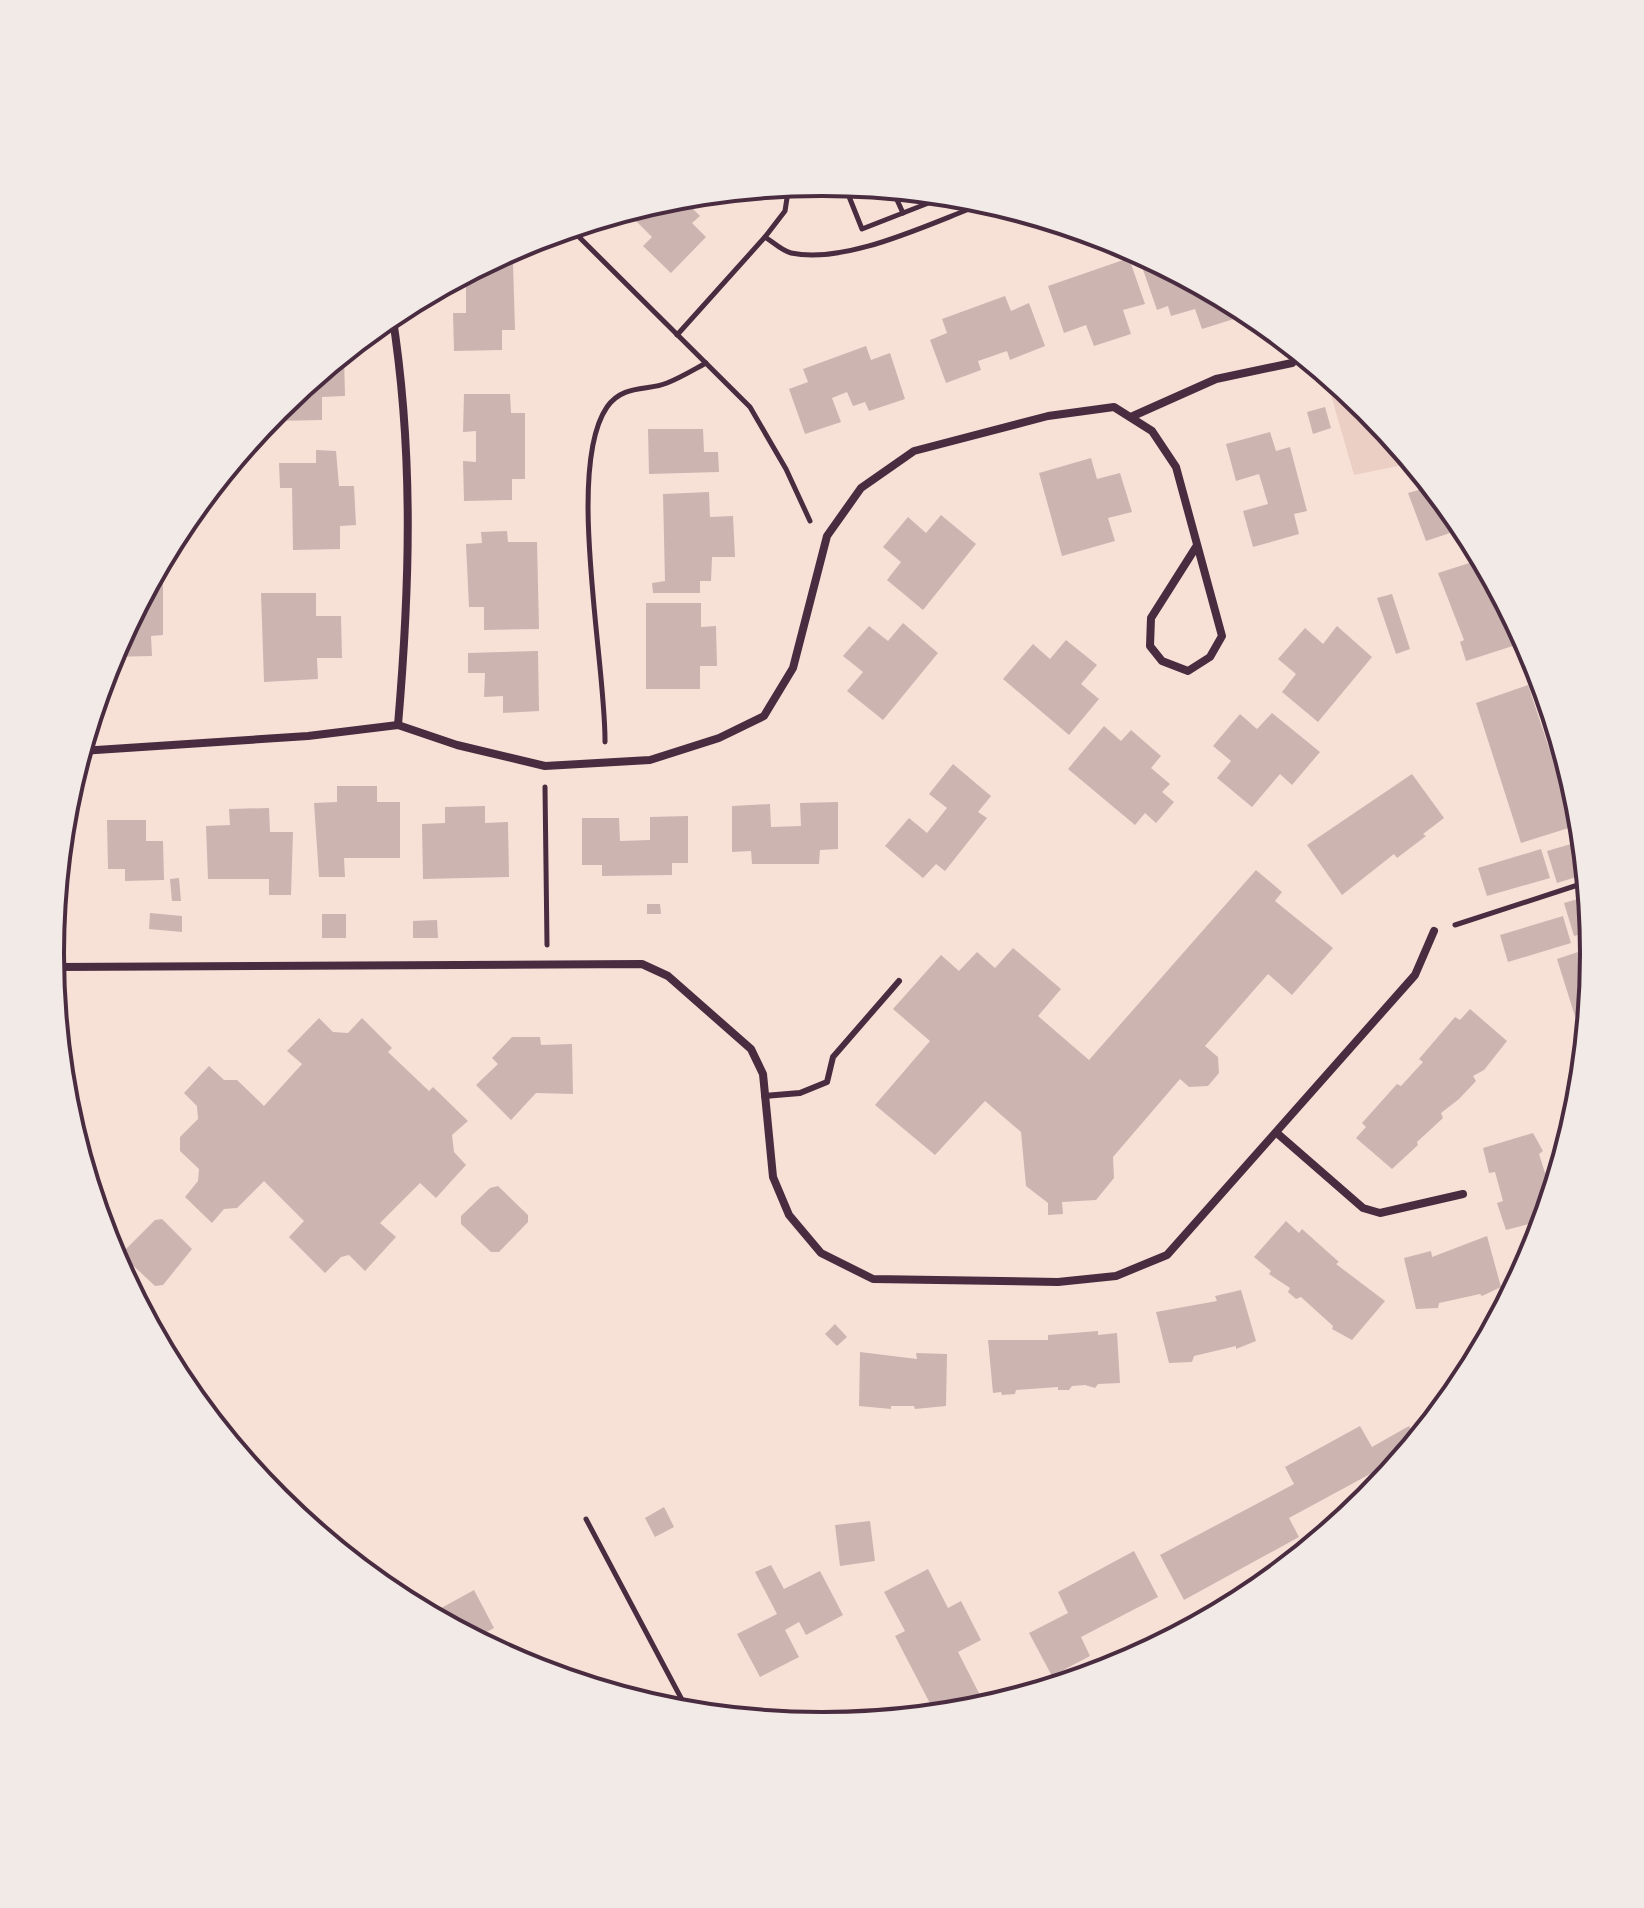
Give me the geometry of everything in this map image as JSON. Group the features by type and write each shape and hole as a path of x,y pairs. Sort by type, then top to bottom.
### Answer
{"street":[{"path":"394,329 407,467 409,561 398,725"},
{"path":"1133,416 1216,379 1292,363"},
{"path":"92,750 308,736 398,725 457,745 545,766 650,760 719,738 764,716 793,668 827,536 861,488 914,451 1048,416 1114,407 1133,416 1152,431 1176,467 1222,636 1210,657 1188,671 1162,661 1150,646 1151,618 1196,547"},
{"path":"65,967 642,964 668,976 751,1049 763,1074 773,1177 789,1215 821,1253 873,1279 1058,1282 1116,1276 1167,1255 1278,1134 1415,975 1434,931"},
{"path":"1278,1134 1363,1208 1380,1213 1463,1194"}],"lane":[{"path":"764,1096 800,1093 827,1082 833,1057 899,981"}],"path":[{"path":"677,335 765,237 785,211 787,197"},
{"path":"849,197 862,229 928,203"},
{"path":"897,200 903,213"},
{"path":"765,237 788,253 818,255 869,245 965,210"},
{"path":"578,236 750,407 786,469 813,527 827,536"},
{"path":"605,763 606,713 587,513 593,446 607,406 637,387 665,385 706,363"},
{"path":"545,766 547,948"},
{"path":"1434,931 1576,885"},
{"path":"586,1519 681,1698"}],"shaded area":[{"path":"1328,390 1401,465 1354,475"}],"building":[{"path":"692,208 700,216 692,223 706,237 671,273 643,246 652,237 635,220"},
{"path":"1124,260 1130,262 1145,304 1123,310 1131,334 1094,346 1086,325 1064,333 1048,286"},
{"path":"513,262 515,330 502,330 502,350 454,351 453,313 466,313 466,285"},
{"path":"1142,267 1234,319 1202,329 1195,309 1171,316 1168,306 1157,310"},
{"path":"1005,296 1011,311 1029,303 1045,346 1010,360 1007,351 978,361 981,370 946,383 930,340 947,333 942,319"},
{"path":"866,346 871,360 890,353 905,399 869,411 865,402 853,406 847,392 832,398 841,422 805,434 789,389 808,382 803,369"},
{"path":"344,366 345,396 322,397 322,420 283,421"},
{"path":"464,394 510,394 511,413 525,413 525,479 512,479 512,500 464,501 463,461 476,462 476,431 463,432"},
{"path":"1325,407 1331,428 1313,434 1307,412"},
{"path":"648,429 703,429 704,452 718,452 719,472 649,474"},
{"path":"1270,432 1276,451 1290,447 1307,511 1294,514 1299,534 1253,547 1243,511 1268,504 1259,474 1236,481 1226,444"},
{"path":"316,450 336,451 339,486 354,486 356,525 340,526 340,549 293,550 292,488 280,488 279,463 316,463"},
{"path":"1091,458 1097,479 1120,473 1132,512 1108,518 1115,541 1062,556 1039,473"},
{"path":"1420,489 1452,532 1426,541 1408,493"},
{"path":"709,492 710,517 733,516 735,557 712,557 711,581 700,581 700,593 653,593 652,583 665,581 663,494"},
{"path":"941,515 976,544 923,610 887,580 901,562 883,547 908,517 926,533"},
{"path":"507,531 508,542 537,542 539,629 484,630 484,607 469,607 466,544 482,543 481,532"},
{"path":"1470,563 1514,646 1466,661 1460,642 1464,640 1438,573"},
{"path":"163,580 163,635 151,636 152,656 125,657"},
{"path":"261,593 316,593 316,616 341,616 342,658 317,658 318,679 264,682"},
{"path":"1392,594 1410,649 1396,654 1377,598"},
{"path":"646,603 701,603 701,627 716,626 717,666 700,666 700,689 646,689"},
{"path":"903,623 938,653 883,720 847,691 863,672 843,656 869,626 888,641"},
{"path":"1337,626 1372,657 1318,722 1282,692 1296,674 1278,659 1305,628 1323,644"},
{"path":"1066,640 1097,665 1081,684 1099,699 1069,735 1003,679 1033,644 1050,659"},
{"path":"538,651 539,711 503,713 503,696 484,697 485,673 468,673 468,653"},
{"path":"1528,685 1558,774 1569,828 1521,843 1476,703"},
{"path":"1272,713 1320,752 1292,785 1280,774 1252,807 1217,778 1231,761 1213,746 1240,714 1257,729"},
{"path":"1104,726 1121,741 1131,730 1161,756 1151,768 1170,784 1162,792 1174,802 1156,823 1145,813 1135,825 1068,769"},
{"path":"953,764 991,796 978,812 987,818 945,871 936,864 923,878 885,846 909,818 927,833 947,808 929,794"},
{"path":"1412,774 1444,818 1397,858 1394,854 1342,895 1307,845"},
{"path":"337,786 377,786 377,802 400,802 400,858 344,858 345,877 319,877 314,803 337,802"},
{"path":"838,802 838,849 820,850 819,864 752,864 751,851 732,852 732,806 770,804 771,827 801,826 800,803"},
{"path":"485,806 485,823 508,822 509,877 423,879 422,824 445,823 445,807"},
{"path":"269,808 270,832 293,832 291,895 269,895 269,879 208,879 206,826 230,825 229,809"},
{"path":"688,816 688,863 672,863 672,875 602,876 602,865 582,865 582,818 619,818 620,841 650,840 650,817"},
{"path":"107,820 146,820 146,841 163,841 164,880 125,881 125,869 108,869"},
{"path":"1572,844 1576,877 1557,883 1547,851"},
{"path":"1541,849 1550,878 1487,896 1478,868"},
{"path":"1256,870 1282,892 1275,901 1333,948 1292,995 1268,974 1205,1046 1218,1057 1219,1073 1208,1086 1189,1087 1180,1079 1113,1157 1114,1178 1096,1200 1062,1202 1063,1214 1048,1215 1048,1203 1026,1186 1021,1132 985,1101 935,1155 875,1105 930,1041 893,1009 941,955 959,971 977,952 995,968 1013,948 1061,989 1038,1016 1089,1060"},
{"path":"179,878 181,901 172,901 170,879"},
{"path":"1578,899 1579,935 1574,936 1564,903"},
{"path":"647,904 660,904 661,914 647,914"},
{"path":"150,913 182,916 182,932 149,929"},
{"path":"322,914 346,914 346,938 322,938"},
{"path":"1563,916 1571,943 1508,962 1500,935"},
{"path":"437,920 438,938 413,938 413,921"},
{"path":"1580,951 1577,1021 1557,959"},
{"path":"1470,1009 1507,1041 1484,1070 1473,1076 1476,1081 1441,1113 1443,1118 1392,1169 1356,1138 1366,1127 1362,1123 1397,1084 1401,1086 1423,1062 1419,1059 1455,1017 1460,1020"},
{"path":"319,1018 333,1032 348,1033 362,1018 392,1048 388,1052 429,1091 433,1087 468,1121 452,1135 454,1152 466,1165 436,1198 420,1183 380,1223 396,1237 365,1271 349,1255 341,1257 325,1273 289,1237 304,1221 264,1181 237,1208 224,1209 212,1223 185,1197 198,1181 199,1169 180,1151 180,1137 198,1119 197,1106 184,1093 209,1066 224,1080 237,1080 264,1106 302,1064 287,1051"},
{"path":"512,1037 540,1037 541,1045 572,1044 573,1094 536,1093 511,1120 476,1085 498,1064 492,1058"},
{"path":"1533,1133 1543,1151 1539,1154 1546,1177 1530,1224 1506,1230 1497,1203 1503,1201 1495,1172 1489,1173 1483,1148"},
{"path":"498,1186 528,1215 528,1222 499,1252 491,1252 461,1224 461,1216 490,1188"},
{"path":"162,1219 192,1249 163,1285 155,1286 130,1263 125,1251 155,1220"},
{"path":"1286,1221 1299,1233 1302,1229 1339,1262 1336,1264 1385,1301 1352,1340 1332,1329 1333,1326 1301,1297 1296,1299 1288,1292 1290,1288 1269,1274 1271,1271 1254,1257"},
{"path":"1487,1236 1501,1287 1482,1296 1439,1303 1438,1308 1416,1309 1404,1258 1431,1251 1432,1257"},
{"path":"1241,1290 1256,1341 1236,1349 1236,1346 1194,1356 1192,1362 1169,1363 1156,1312 1217,1301 1215,1296"},
{"path":"835,1324 847,1337 837,1346 825,1334"},
{"path":"1098,1331 1098,1335 1117,1333 1120,1383 1098,1384 1095,1388 1085,1385 1072,1386 1069,1390 1058,1390 1058,1387 1016,1390 1015,1394 993,1393 988,1340 1048,1340 1048,1335"},
{"path":"860,1352 917,1359 916,1353 947,1354 946,1406 915,1409 914,1406 891,1406 891,1409 859,1406"},
{"path":"1360,1426 1372,1447 1409,1426 1411,1430 1376,1471 1289,1518 1299,1537 1184,1600 1160,1555 1294,1484 1285,1467"},
{"path":"664,1507 674,1527 655,1537 645,1518"},
{"path":"870,1521 875,1561 840,1566 835,1525"},
{"path":"1134,1551 1158,1597 1081,1637 1090,1656 1052,1676 1029,1633 1068,1613 1058,1592"},
{"path":"771,1565 784,1589 820,1571 843,1615 806,1635 799,1622 785,1630 799,1657 760,1677 737,1634 777,1614 755,1572"},
{"path":"928,1569 948,1608 961,1601 981,1640 958,1652 980,1695 930,1704 895,1636 905,1631 884,1592"},
{"path":"474,1590 494,1628 485,1633 440,1608"}]}
